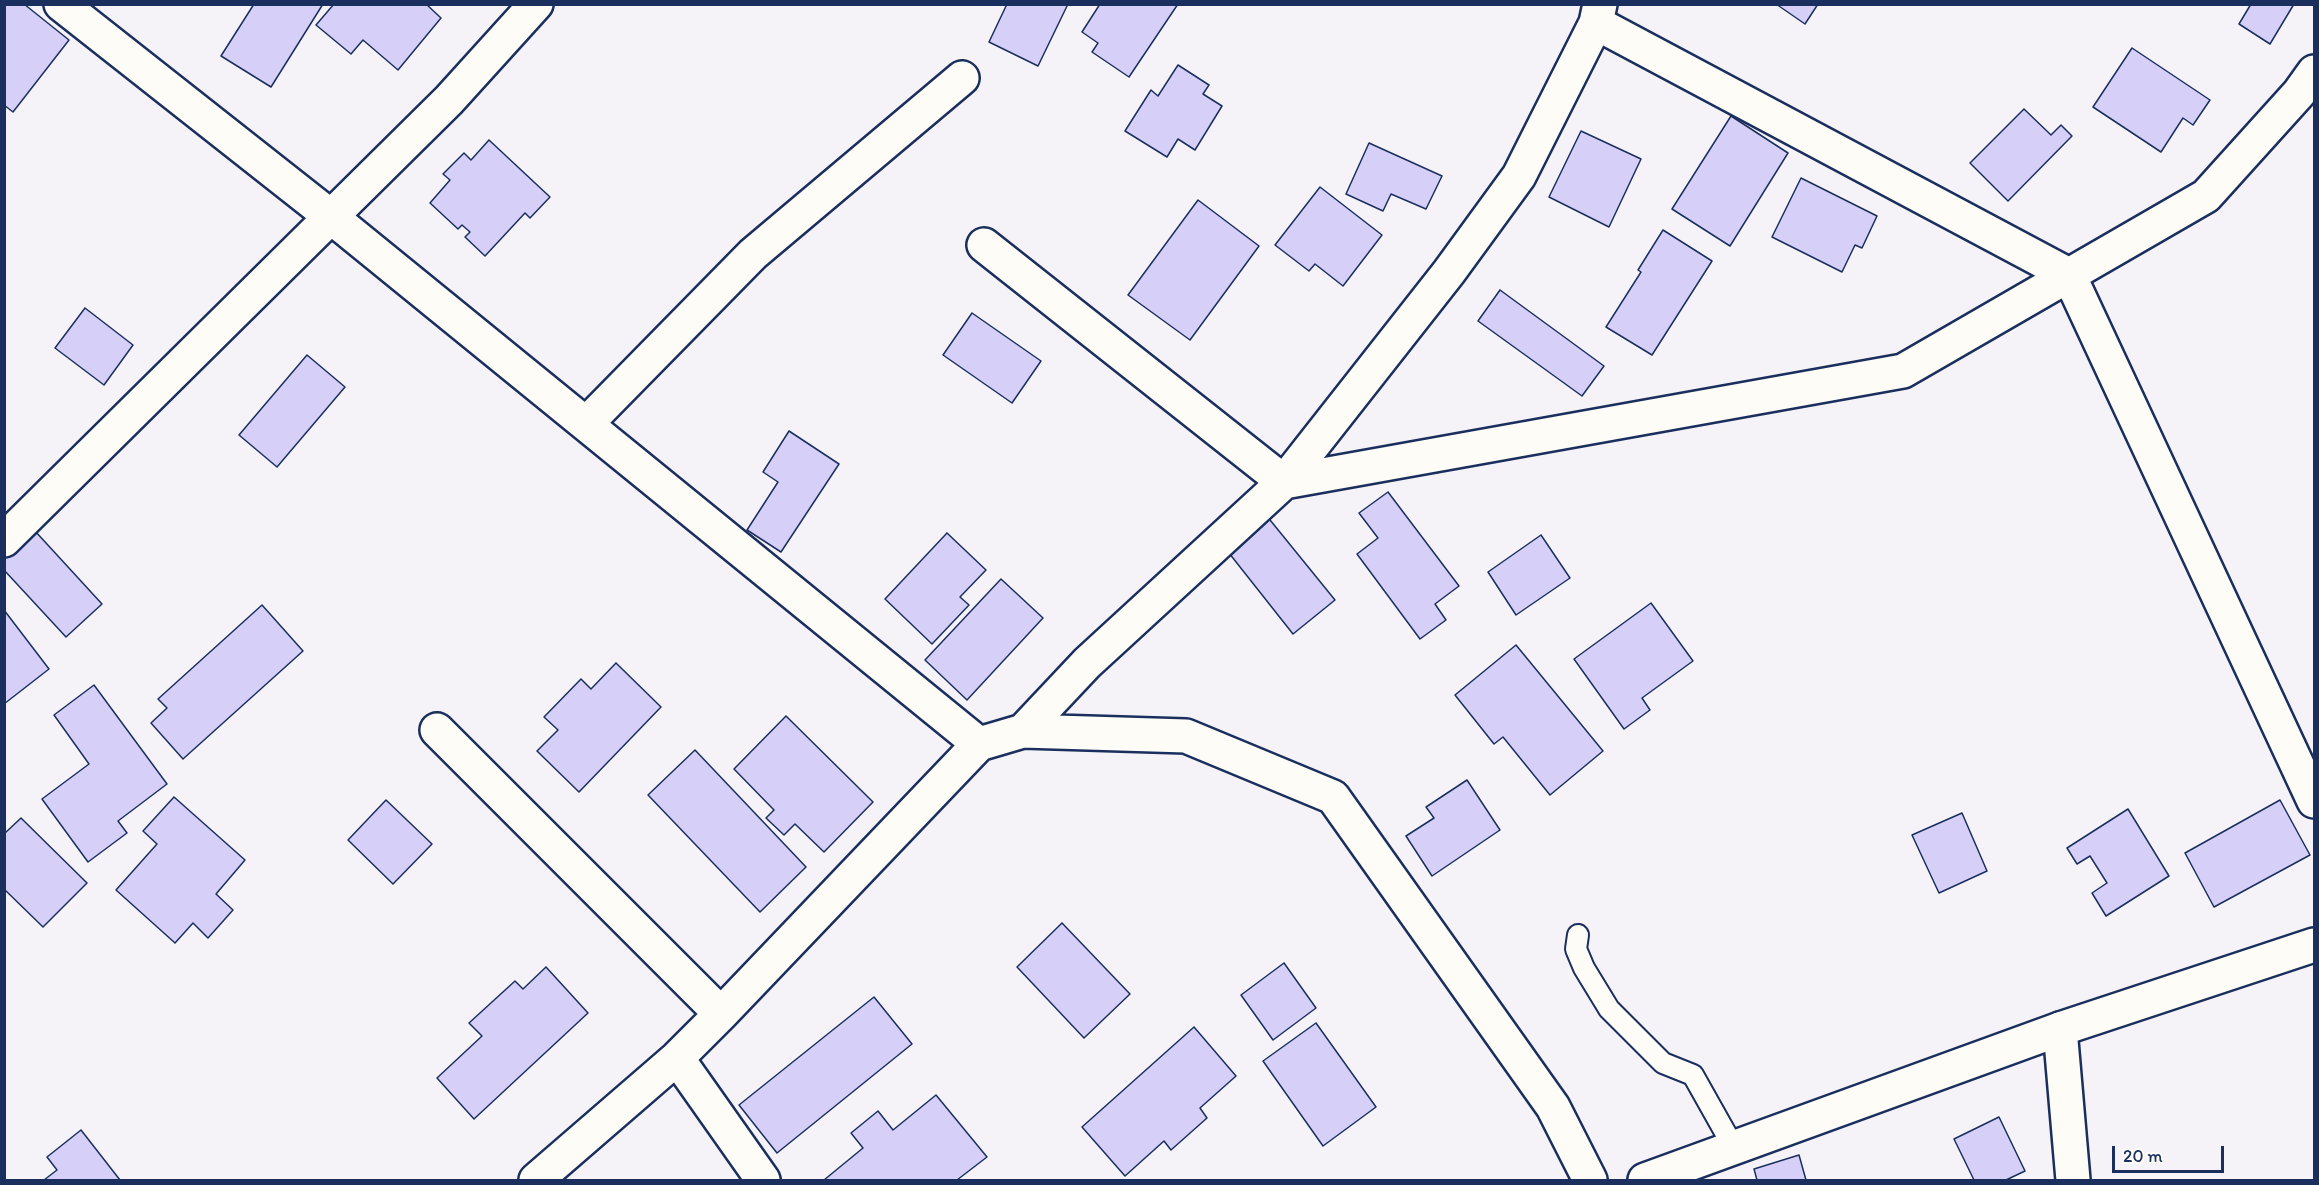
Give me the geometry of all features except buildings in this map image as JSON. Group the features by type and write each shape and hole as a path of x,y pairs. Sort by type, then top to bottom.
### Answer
{"street":[{"path":"61,4 330,216 979,744"},
{"path":"4,540 449,100 536,4"},
{"path":"1023,731 1087,663 1284,482 1449,272 1519,176 1598,14 2069,275 2314,801"},
{"path":"984,245 1284,482 1903,372 2206,196 2299,93 2314,72"},
{"path":"586,424 753,254 962,78"},
{"path":"437,730 721,1014"},
{"path":"536,1180 676,1058 721,1014 979,744 1023,731 1186,736 1333,798 1553,1107 1590,1180"},
{"path":"1645,1180 2060,1029 2314,945"},
{"path":"2060,1029 2073,1180"},
{"path":"676,1058 763,1180"}],"lane":[{"path":"1578,934 1576,949 1584,968 1610,1009 1663,1063 1693,1075 1734,1148"}]}
